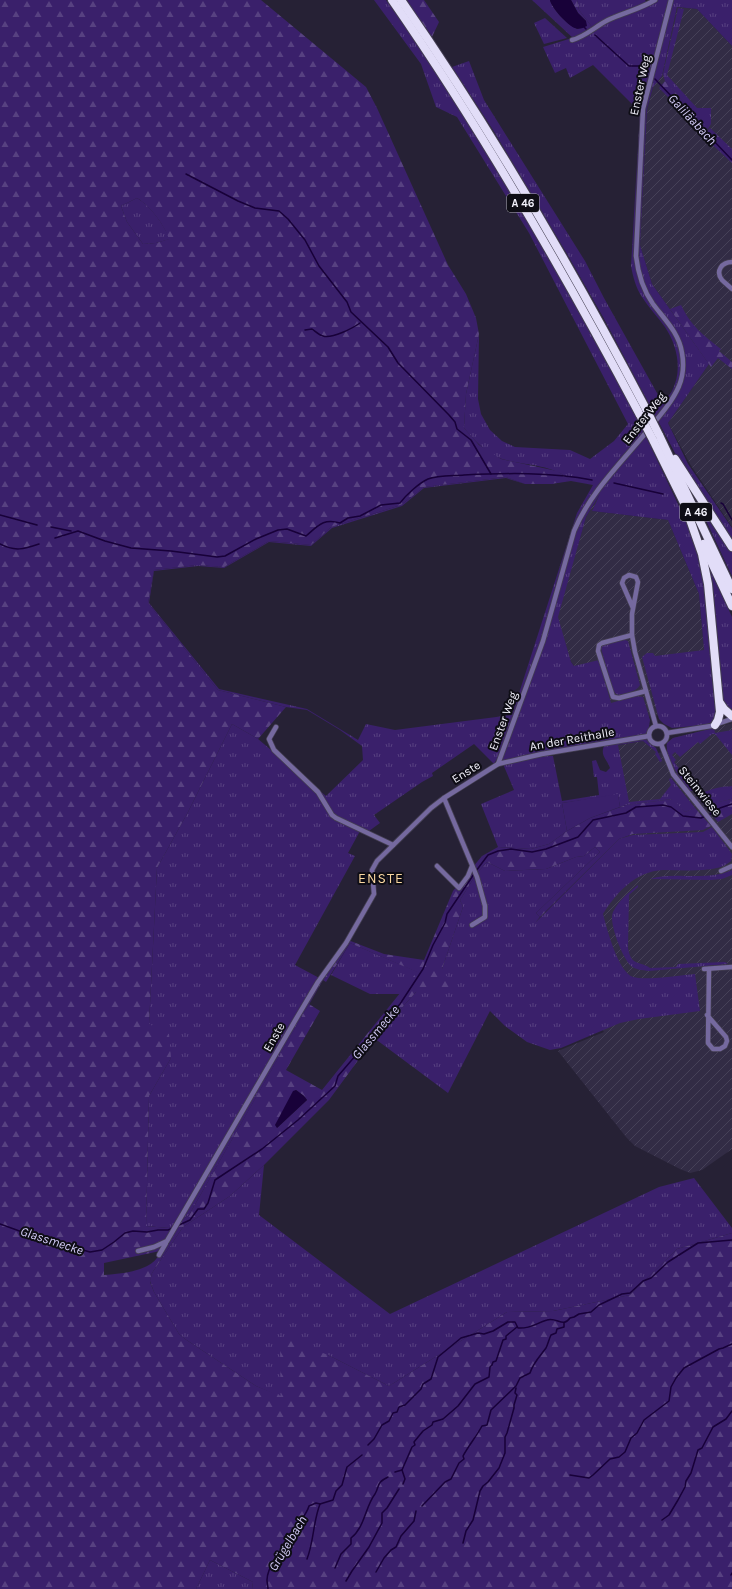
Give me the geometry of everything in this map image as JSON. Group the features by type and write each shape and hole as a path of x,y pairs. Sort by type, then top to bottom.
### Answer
{"highway":[{"name":"A 46","path":"392,0 448,84 517,193 643,412"},
{"name":"A 46","path":"401,0 459,85 523,188 598,318 643,412 732,589"},
{"name":"A 46","path":"656,438 686,508 732,606"},
{"path":"656,438 732,547"},
{"path":"686,508 702,554 707,579 720,715 715,725"},
{"path":"719,701 724,709 732,716"}],"street":[{"path":"572,40 579,38 609,20 646,5 654,0"},
{"name":"Enster Weg","path":"498,764 543,641 578,521 604,482 672,400 682,376 683,359 680,344 671,327 653,304 645,289 638,270 636,256 643,109 671,0"},
{"path":"732,262 727,262 723,265 720,273 721,279 732,288"},
{"path":"633,608 622,583 624,578 629,576 636,577 638,582 633,608 632,635 635,652 656,726"},
{"path":"632,635 602,643 599,646 598,651 613,697 618,698 646,691"},
{"path":"667,733 715,725 732,719"},
{"path":"656,726 664,728 667,733 666,739 660,744 653,742 649,736 651,729 656,726"},
{"path":"276,727 269,739 274,750 318,792 332,815 349,825 393,845"},
{"name":"An der Reithalle","path":"498,764 542,754 649,736"},
{"name":"Steinwiese","path":"660,744 673,774 732,847"},
{"name":"Enste","path":"159,1255 296,1018 346,943 374,894 372,877 374,866 421,817 444,798 498,764"},
{"name":"Enste","path":"444,798 483,895 486,912 484,918 472,925"},
{"path":"437,866 459,888 472,868"},
{"path":"721,871 732,866"},
{"path":"708,1015 726,1037 727,1041 725,1046 720,1049 713,1049 708,1043 707,969 732,967"},
{"path":"138,1251 154,1247 167,1241"}],"shaded area":[{"path":"550,0 571,0 578,13 586,21 587,26 580,29 572,27 564,20"},
{"path":"677,7 697,9 732,46 732,527 690,464 668,423 709,364 652,284 640,245 647,109 653,87 662,76"},
{"path":"603,489 592,511 668,520 699,594 704,650 660,715 648,717 637,736 571,662 557,617 586,517"},
{"path":"732,723 732,1149 702,1170 690,1173 635,1146 626,1137 558,1051 604,1032 546,955 531,927 619,839 633,834 613,746 643,741 658,753 667,751 667,743 673,738"},
{"path":"296,1090 307,1100 277,1128 275,1125 293,1091"}],"green space":[{"path":"0,0 261,0 366,87 377,108 448,265 466,294 476,318 479,334 466,394 464,428 479,445 501,459 557,471 571,480 551,484 525,484 506,477 424,487 401,505 331,527 311,545 269,541 224,567 197,565 154,570 148,603 218,690 286,707 258,739 232,724 188,812 157,868 149,1024 169,1034 171,1058 149,1096 146,1226 169,1228 189,1215 309,1004 320,1011 286,1070 322,1090 417,972 350,943 326,982 323,980 348,940 384,954 424,960 453,891 482,856 498,847 531,849 549,844 567,831 590,818 626,805 673,799 685,812 695,808 711,826 703,830 633,834 619,839 540,917 536,913 600,852 595,847 584,856 576,857 546,869 505,871 487,862 477,873 460,900 463,907 442,969 455,989 416,992 373,1040 329,1100 264,1165 230,1196 183,1227 152,1273 150,1282 154,1292 179,1334 256,1386 281,1396 280,1336 328,1355 389,1386 507,1312 553,1311 630,1295 677,1249 732,1233 732,1589 252,1589 253,1582 210,1560 196,1589 0,1589","holes":["137,198 142,201 156,216 164,227 169,239 156,243 143,244 127,222 121,206","296,1090 307,1100 277,1128","160,1251 157,1258 145,1267 119,1274 104,1275 104,1263"]},
{"path":"374,0 386,0 459,106 534,229 640,424 687,523 696,548 704,583 718,715 714,721 706,725 672,728 664,724 659,719 642,657 647,653 653,653 655,656 704,650 699,594 668,520 592,511 600,494 586,517 558,617 571,662 574,666 599,660 611,703 636,696 643,697 650,720 646,734 502,761 497,759 494,764 474,744 432,773 433,776 374,815 380,823 367,834 360,831 348,853 355,856 295,965 323,980 189,1215 169,1228 146,1226 149,1096 171,1058 149,1024 157,868 188,812 232,724 258,739 326,796 363,760 362,746 340,730 307,710 286,707 218,690 148,603 154,570 197,565 224,567 269,541 311,545 331,527 401,505 424,487 506,477 525,484 570,480 547,468 496,457 481,446 464,428 466,394 479,334 478,399 481,414 490,430 502,441 515,447 570,450 590,459 614,441 628,424 529,233 457,117 436,107 421,64","holes":["506,478 525,484 551,484 571,481 593,485 577,513 512,715 395,730 366,724 358,740 307,709 219,689 149,603 154,571 198,566 224,568 269,542 311,546 332,528 402,506 424,488"]},
{"path":"405,0 424,0 439,22 432,37"},
{"path":"532,0 550,0 551,4 561,17 574,28 578,29 586,21 578,13 571,0 577,0 579,10 592,27 573,38"},
{"path":"577,0 645,0 646,2 649,0 732,0 732,46 697,9 677,7 662,76 653,87 647,109 640,245 652,284 709,364 668,423 688,464 732,528 732,542 675,453 603,317 567,254 493,130 452,67 469,61 484,100 585,261 662,402 669,395 675,383 678,366 677,358 673,342 665,327 640,294 631,266 640,112 593,65 570,78 566,68 555,73 543,47 572,38 592,27 579,10"},
{"path":"678,8 684,9 667,75 697,108 711,108 711,124 708,129 665,81 663,74"},
{"path":"545,18 567,38 544,44 534,23"},
{"path":"665,81 708,129 704,133 659,88"},
{"path":"710,128 732,149 732,163 703,136"},
{"path":"137,198 142,201 156,216 170,239 156,243 143,244 127,222 121,206"},
{"path":"681,305 693,324 721,349 719,351 732,362 732,369 718,358 711,367 670,309"},
{"path":"695,494 732,551 732,576 694,495"},
{"path":"706,559 732,617 732,711 728,710 721,699"},
{"path":"622,639 628,641 640,685 633,691 618,695 612,688 601,648 608,643"},
{"path":"714,728 715,733 732,730 732,755 715,734 712,734 700,744 698,742 680,757 675,752 672,755 676,760 674,762 694,788 697,786 697,788 693,791 690,791 678,775 671,762 668,755 667,743 673,738"},
{"path":"645,738 656,748 662,761 660,762 655,754 656,752 643,741 618,745 629,802 660,799 671,785 669,779 671,778 695,808 685,812 672,799 620,807 618,795 562,803 567,831 549,844 531,849 498,847 481,804 514,790 503,764 538,756 553,756 562,801 599,795 597,777 594,777 592,761 596,760 600,770 606,772 610,768 603,755 604,746"},
{"path":"732,786 732,799 704,805 697,797 712,789"},
{"path":"618,794 620,807 590,818 567,831 562,803"},
{"path":"732,799 732,814 718,822 704,805"},
{"path":"712,827 732,854 731,861 722,867 711,869 663,870 644,874 628,884 614,898 603,914 618,959 628,973 633,977 639,978 695,974 700,1011 620,1023 561,1048 550,1050 527,1042 505,1026 490,1011 448,1093 378,1041 373,1040 416,992 442,969 463,907 460,900 477,873 487,862 505,871 546,869 576,857 584,856 595,847 600,852 536,913 540,917 535,923 619,839 633,835 703,832"},
{"path":"732,870 732,875 722,879 650,879 670,876 722,874"},
{"path":"638,885 638,887 629,895 628,948 629,954 634,961 650,968 676,967 678,964 725,962 728,964 649,971 637,969 631,966 624,956 617,940 614,932 612,917 613,912 621,900"},
{"path":"350,943 418,972 400,994 370,994 331,975"},
{"path":"264,1165 259,1215 390,1314 659,1187 694,1178 732,1228 732,1233 677,1249 630,1295 553,1311 507,1312 389,1386 328,1355 281,1397 256,1386 179,1334 154,1292 150,1281 152,1273 183,1227 230,1196"},
{"path":"210,1560 253,1582 252,1589 196,1589"}],"waterway":[{"name":"Galiläabach","path":"583,26 586,29"},
{"name":"Galiläabach","path":"595,35 629,66 642,66 647,71"},
{"name":"Galiläabach","path":"655,79 732,160"},
{"path":"186,174 238,201 255,208 279,211 288,219 305,240 319,266 347,302 351,312 388,347 398,363 449,415 455,422 457,429 471,440 491,474"},
{"path":"305,330 312,329 327,337 337,335 360,323"},
{"path":"55,538 78,531 105,541 131,548 217,557 225,556 256,539 278,530 287,529 306,536 325,522 340,523 348,518 360,516 381,505 400,503 421,483 436,477 480,474 528,474 576,477 592,480"},
{"path":"614,483 663,494"},
{"path":"721,503 732,520"},
{"path":"0,515 37,525"},
{"path":"51,527 71,531"},
{"path":"0,544 5,547 15,549 39,544"},
{"name":"Glassmecke","path":"476,871 488,855 498,851 511,849 532,852 546,849 578,837 593,820 626,813 636,807 663,805 671,807 683,816 701,818 720,808 732,804"},
{"name":"Glassmecke","path":"179,1225 190,1220 198,1209 204,1209 208,1203 215,1180 262,1149 298,1120 335,1086 338,1076 400,1004 423,969 433,945 445,923 447,914 474,874"},
{"name":"Glassmecke","path":"0,1224 36,1237 90,1252 102,1250 125,1233 133,1231 147,1232 168,1230 173,1228"},
{"path":"368,1445 374,1439 382,1425 389,1421 393,1413 397,1412 399,1407 405,1405 421,1389 423,1384 431,1379 438,1357 461,1338 478,1333 484,1334 493,1331 508,1322 515,1322 518,1328 530,1327 551,1319 565,1322 579,1314 591,1312 599,1305 622,1294 630,1293 643,1281 651,1278 668,1262 698,1243 732,1240"},
{"path":"422,1506 445,1482 451,1479 459,1463 464,1459 463,1456 465,1452 482,1426 487,1425 491,1410 516,1386 520,1378 530,1373 531,1369 546,1348 551,1335 556,1333 557,1329 564,1327 564,1323"},
{"path":"395,1472 402,1470 412,1447 415,1445 414,1442 423,1431 432,1425 433,1422 443,1419 458,1406 475,1384 489,1377 490,1367 493,1362 496,1361 503,1340 506,1339 506,1336 517,1327"},
{"path":"570,1475 589,1478 610,1459 619,1457 625,1452 631,1438 637,1433 644,1420 669,1401 671,1387 684,1368 719,1349 732,1344"},
{"path":"463,1543 466,1531 473,1520 480,1491 499,1468 505,1453 505,1437 517,1395 515,1393 516,1388"},
{"path":"662,1520 669,1515 685,1487 698,1450 702,1448 713,1427 726,1419 732,1411"},
{"name":"Grügelbach","path":"268,1589 267,1580 269,1570 279,1553 290,1542 290,1539 293,1538 296,1527 306,1514 309,1506 316,1503 320,1504 333,1500 336,1491 342,1485 347,1467 362,1455"},
{"path":"402,1470 405,1479 403,1484"},
{"path":"335,1568 341,1554 351,1544 351,1538 362,1523 379,1484 388,1477"},
{"path":"346,1581 369,1547 382,1523 382,1513 399,1489"},
{"path":"307,1559 320,1504"},
{"path":"376,1572 384,1558 396,1547 401,1536 414,1521 416,1511"}],"district":[{"name":"ENSTE","path":"381,878"}]}
